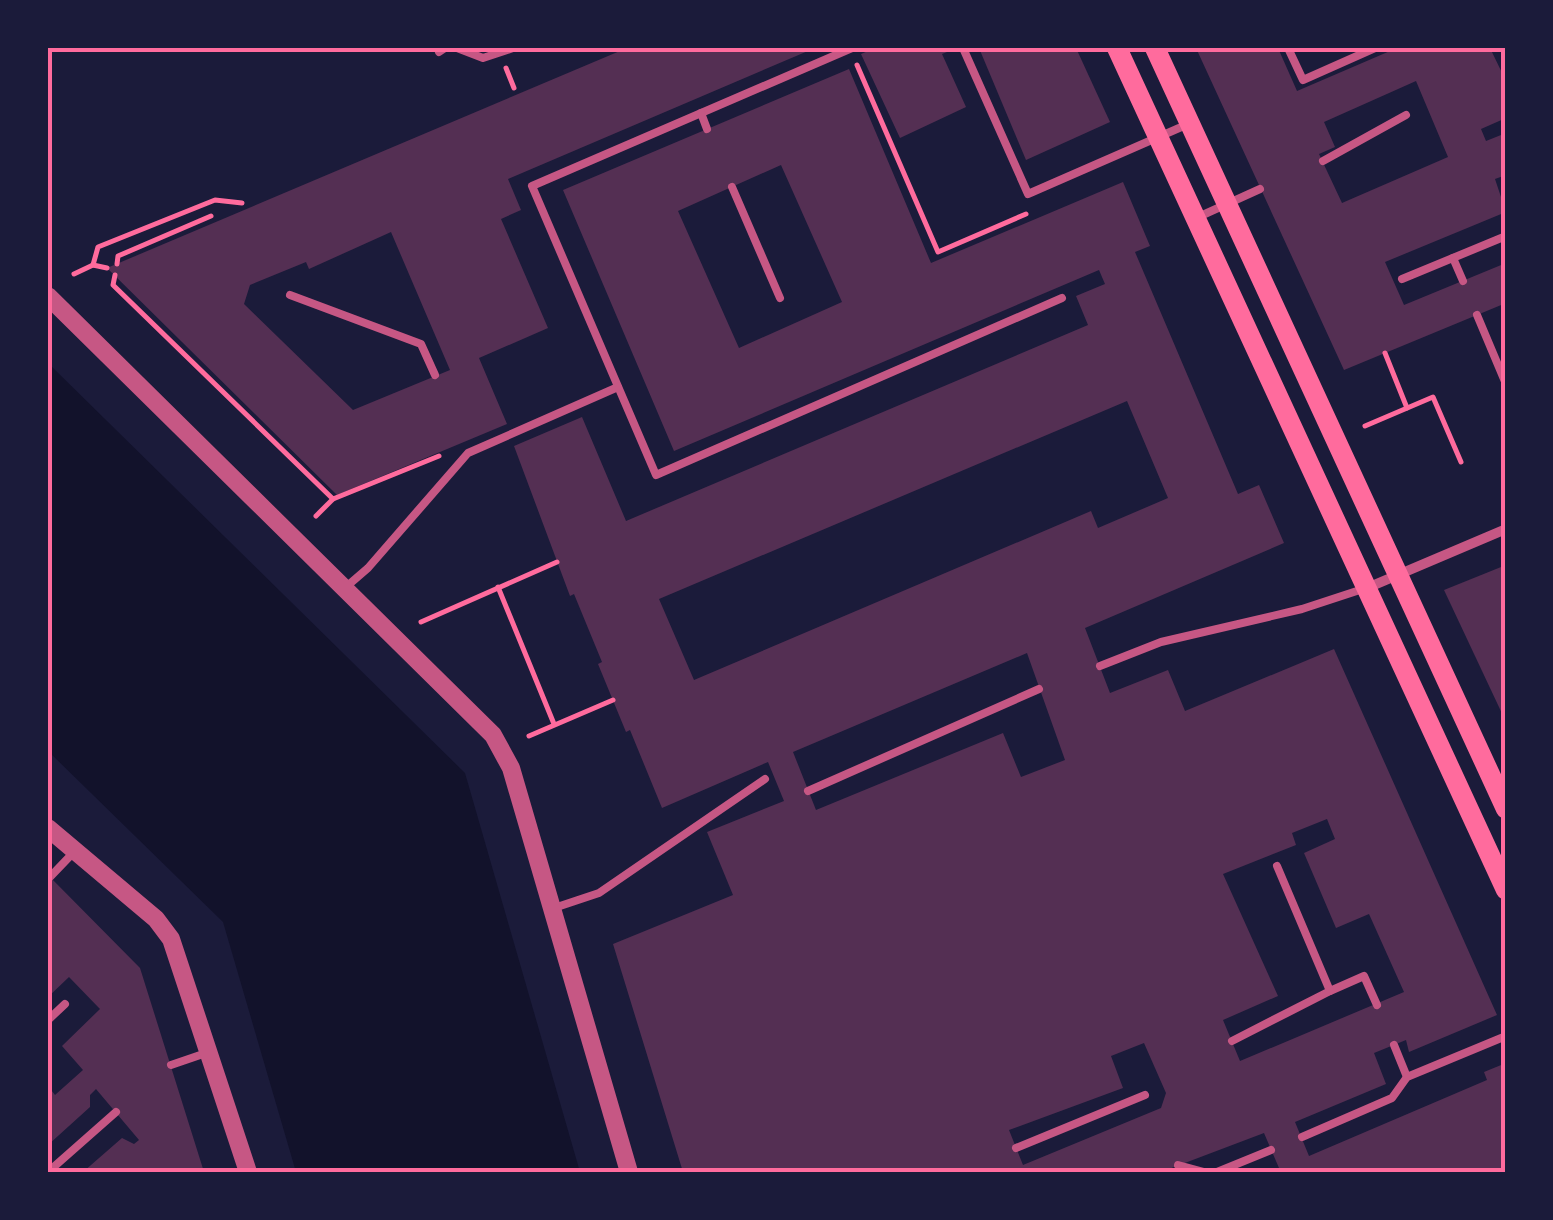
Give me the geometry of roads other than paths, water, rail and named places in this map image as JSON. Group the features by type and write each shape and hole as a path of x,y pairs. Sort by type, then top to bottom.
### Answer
{"main road":[{"path":"1117,48 1506,890"},
{"path":"1155,48 1506,809"}],"street":[{"path":"48,296 494,735 511,768 629,1172"},
{"path":"1366,588 1506,530"},
{"path":"48,828 73,853 156,918 171,939 212,1051 248,1172"}],"lane":[{"path":"458,48 483,58 513,48"},
{"path":"851,48 532,186 656,475 1062,298"},
{"path":"963,48 1028,194 1190,123"},
{"path":"1288,48 1303,80 1375,48"},
{"path":"740,80 747,93"},
{"path":"701,113 707,129"},
{"path":"1322,161 1406,116"},
{"path":"732,187 780,298"},
{"path":"1196,218 1260,189"},
{"path":"1402,279 1506,236"},
{"path":"1453,258 1462,281"},
{"path":"290,295 421,344 435,376"},
{"path":"1477,315 1506,384"},
{"path":"345,588 368,568 465,447 618,387"},
{"path":"1100,666 1161,642 1302,609 1366,588"},
{"path":"808,791 1039,689"},
{"path":"554,908 599,893 765,779"},
{"path":"50,877 73,853"},
{"path":"1277,866 1330,991"},
{"path":"1232,1041 1364,976 1377,1005"},
{"path":"48,1020 65,1004"},
{"path":"1302,1138 1392,1098 1407,1077 1506,1036"},
{"path":"1394,1045 1407,1077"},
{"path":"171,1064 212,1051"},
{"path":"1016,1148 1145,1095"},
{"path":"48,1172 116,1112"},
{"path":"1217,1172 1271,1150"},
{"path":"1178,1165 1204,1172"}]}
